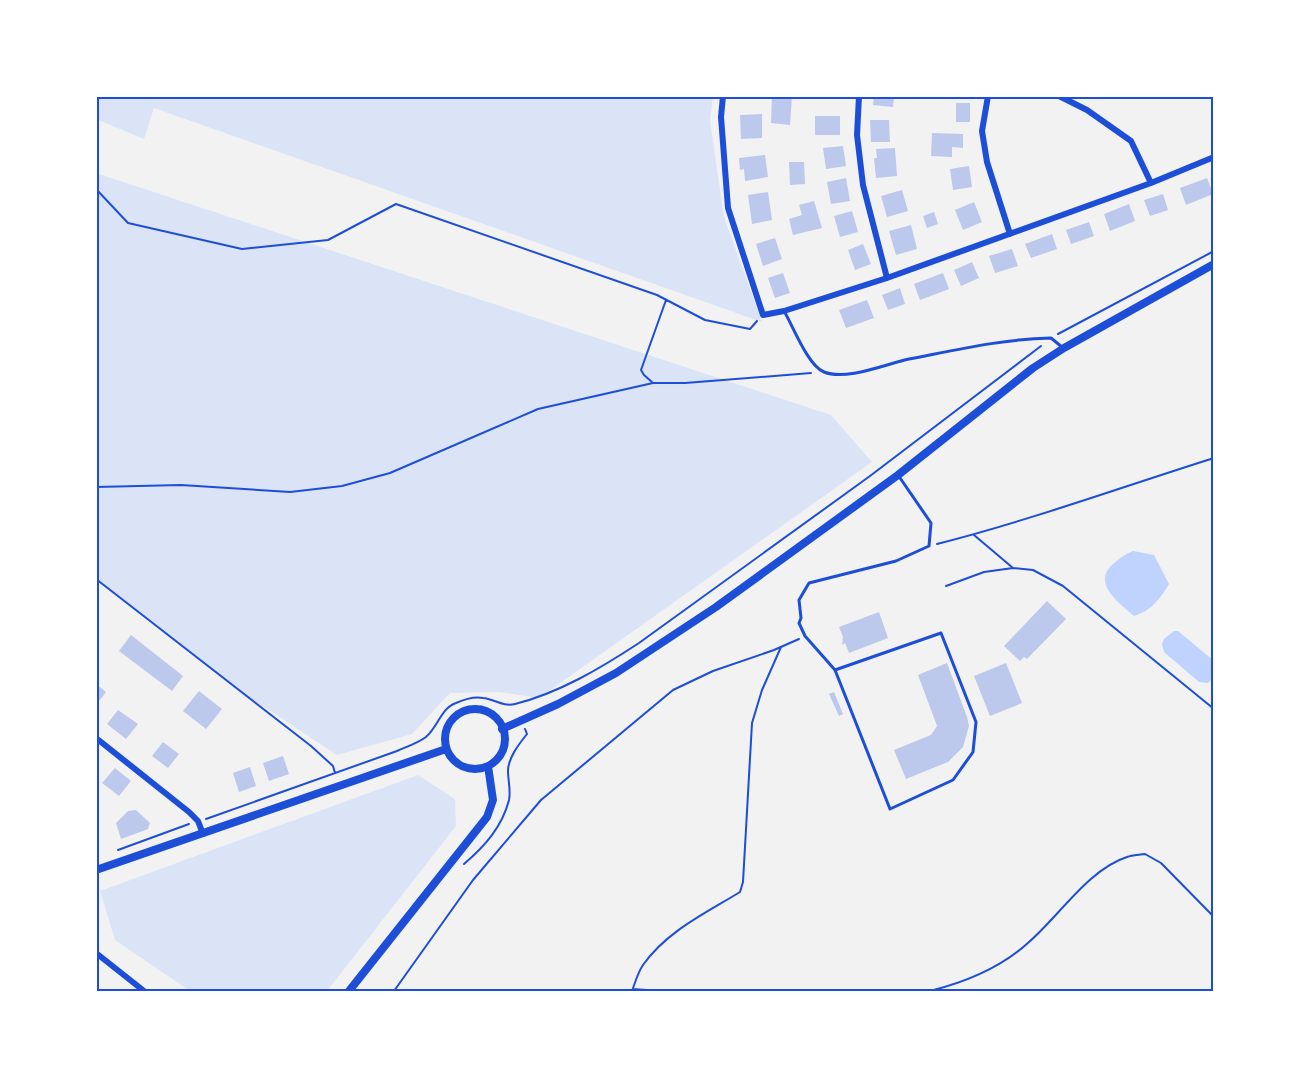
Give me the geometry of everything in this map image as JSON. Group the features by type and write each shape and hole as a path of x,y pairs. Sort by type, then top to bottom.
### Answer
{"street":[{"path":"723,96 721,117 728,208 763,315 784,311 887,278 1151,183 1214,157"},
{"path":"859,96 857,135 863,184 887,278"},
{"path":"988,96 982,131 987,162 1010,234"},
{"path":"1059,96 1087,110 1131,141 1151,183"},
{"path":"502,729 558,704 616,673 716,607 898,475 1033,368 1064,348 1214,264"},
{"path":"470,710 480,710 489,714 497,720 502,729 504,737 500,754 488,766 468,769 451,758 446,749 447,729 452,720 470,710"},
{"path":"96,738 198,821 203,834"},
{"path":"96,870 446,749"},
{"path":"349,991 487,817 493,800 488,766"},
{"path":"96,953 144,991"}],"lane":[{"path":"784,311 813,363 822,372 840,376 993,343 1051,339 1064,348"},
{"path":"835,670 941,633 976,722 973,752 953,780 890,809 835,670 805,636 799,623 801,618 799,600 809,583 896,561 929,546 931,523 898,475"}],"path":[{"path":"96,189 128,223 242,249 328,240 396,204 666,300 705,320 750,329 763,315"},
{"path":"118,850 397,751 427,736 439,717 453,704 470,698 484,698 507,706 515,704 557,690 610,662 870,476 1051,339 1214,251"},
{"path":"653,383 644,375 642,369 666,300"},
{"path":"96,486 181,485 290,492 342,486 390,473 538,409 653,383 685,383 822,372"},
{"path":"929,546 1078,504 1214,458"},
{"path":"974,535 1013,568"},
{"path":"946,586 984,572 1013,568 1033,570 1063,585 1214,709"},
{"path":"96,579 311,746 333,766 339,787"},
{"path":"394,991 473,880 541,800 673,690 713,671 805,636"},
{"path":"660,991 632,990 641,967 662,943 689,922 740,892 743,882 752,723 762,690 781,646"},
{"path":"930,991 957,984 1004,962 1029,943 1100,872 1126,858 1145,854 1161,863 1214,917"}],"shaded area":[{"path":"96,96 713,96 710,121 724,217 762,322 154,108 144,139 96,119"},
{"path":"96,173 831,415 872,462 539,698 499,692 450,693 412,734 337,755 246,695 96,579"},
{"path":"418,775 455,799 456,826 327,991 190,991 115,940 100,891"}],"water":[{"path":"1133,551 1154,555 1169,584 1154,604 1146,611 1134,616 1115,599 1106,585 1105,578 1113,564"},
{"path":"1174,631 1178,631 1214,661 1214,677 1208,683 1199,682 1164,652 1162,644 1164,639"}],"building":[{"path":"772,96 792,96 790,125 771,123"},
{"path":"874,96 894,96 893,107 873,105"},
{"path":"956,103 970,103 970,122 956,122"},
{"path":"762,114 762,138 741,139 740,115"},
{"path":"815,116 840,116 840,135 815,135"},
{"path":"870,120 889,120 890,142 871,142"},
{"path":"932,133 963,134 963,148 952,147 952,157 931,156"},
{"path":"843,146 846,166 826,169 823,148"},
{"path":"895,148 897,176 876,178 874,158 877,158 876,149"},
{"path":"765,155 768,177 745,181 744,169 740,170 739,158"},
{"path":"789,162 804,162 805,184 790,185"},
{"path":"969,166 972,187 953,190 950,169"},
{"path":"846,178 850,201 831,204 827,182"},
{"path":"1207,178 1213,194 1186,205 1180,188"},
{"path":"902,190 908,211 887,217 881,196"},
{"path":"768,192 772,220 752,224 748,195"},
{"path":"1163,194 1168,210 1150,216 1144,200"},
{"path":"814,201 822,228 793,235 789,219 802,215 799,205"},
{"path":"974,202 982,222 963,230 955,210"},
{"path":"1129,204 1135,221 1110,231 1104,214"},
{"path":"852,211 858,232 840,237 834,216"},
{"path":"934,212 938,224 927,228 923,216"},
{"path":"1089,222 1094,236 1071,244 1066,230"},
{"path":"911,225 917,249 896,255 889,231"},
{"path":"1052,234 1057,249 1031,258 1025,244"},
{"path":"775,238 782,259 763,266 756,244"},
{"path":"863,244 871,264 855,270 848,250"},
{"path":"1012,249 1018,266 995,273 989,256"},
{"path":"972,262 979,278 961,286 954,270"},
{"path":"783,273 790,293 775,298 768,278"},
{"path":"943,273 949,289 920,300 914,284"},
{"path":"900,288 905,304 888,310 882,295"},
{"path":"867,300 874,318 846,328 839,310"},
{"path":"1047,601 1066,619 1027,659 1024,657 1020,661 1004,646"},
{"path":"879,612 888,638 849,653 845,643 842,645 843,637 839,627"},
{"path":"131,635 183,676 172,691 119,651"},
{"path":"947,663 969,726 963,747 948,762 906,779 894,750 931,735 937,726 918,675"},
{"path":"1006,663 1022,703 990,716 974,676"},
{"path":"96,684 106,692 96,705"},
{"path":"199,691 222,709 206,729 183,711"},
{"path":"834,692 843,714 839,716 829,694"},
{"path":"118,710 138,724 126,739 107,724"},
{"path":"163,742 179,754 168,768 152,756"},
{"path":"283,756 289,774 269,781 263,763"},
{"path":"250,767 256,786 239,792 233,773"},
{"path":"115,768 131,781 119,796 102,783"},
{"path":"136,810 150,823 148,829 121,839 116,823 128,811"}]}
